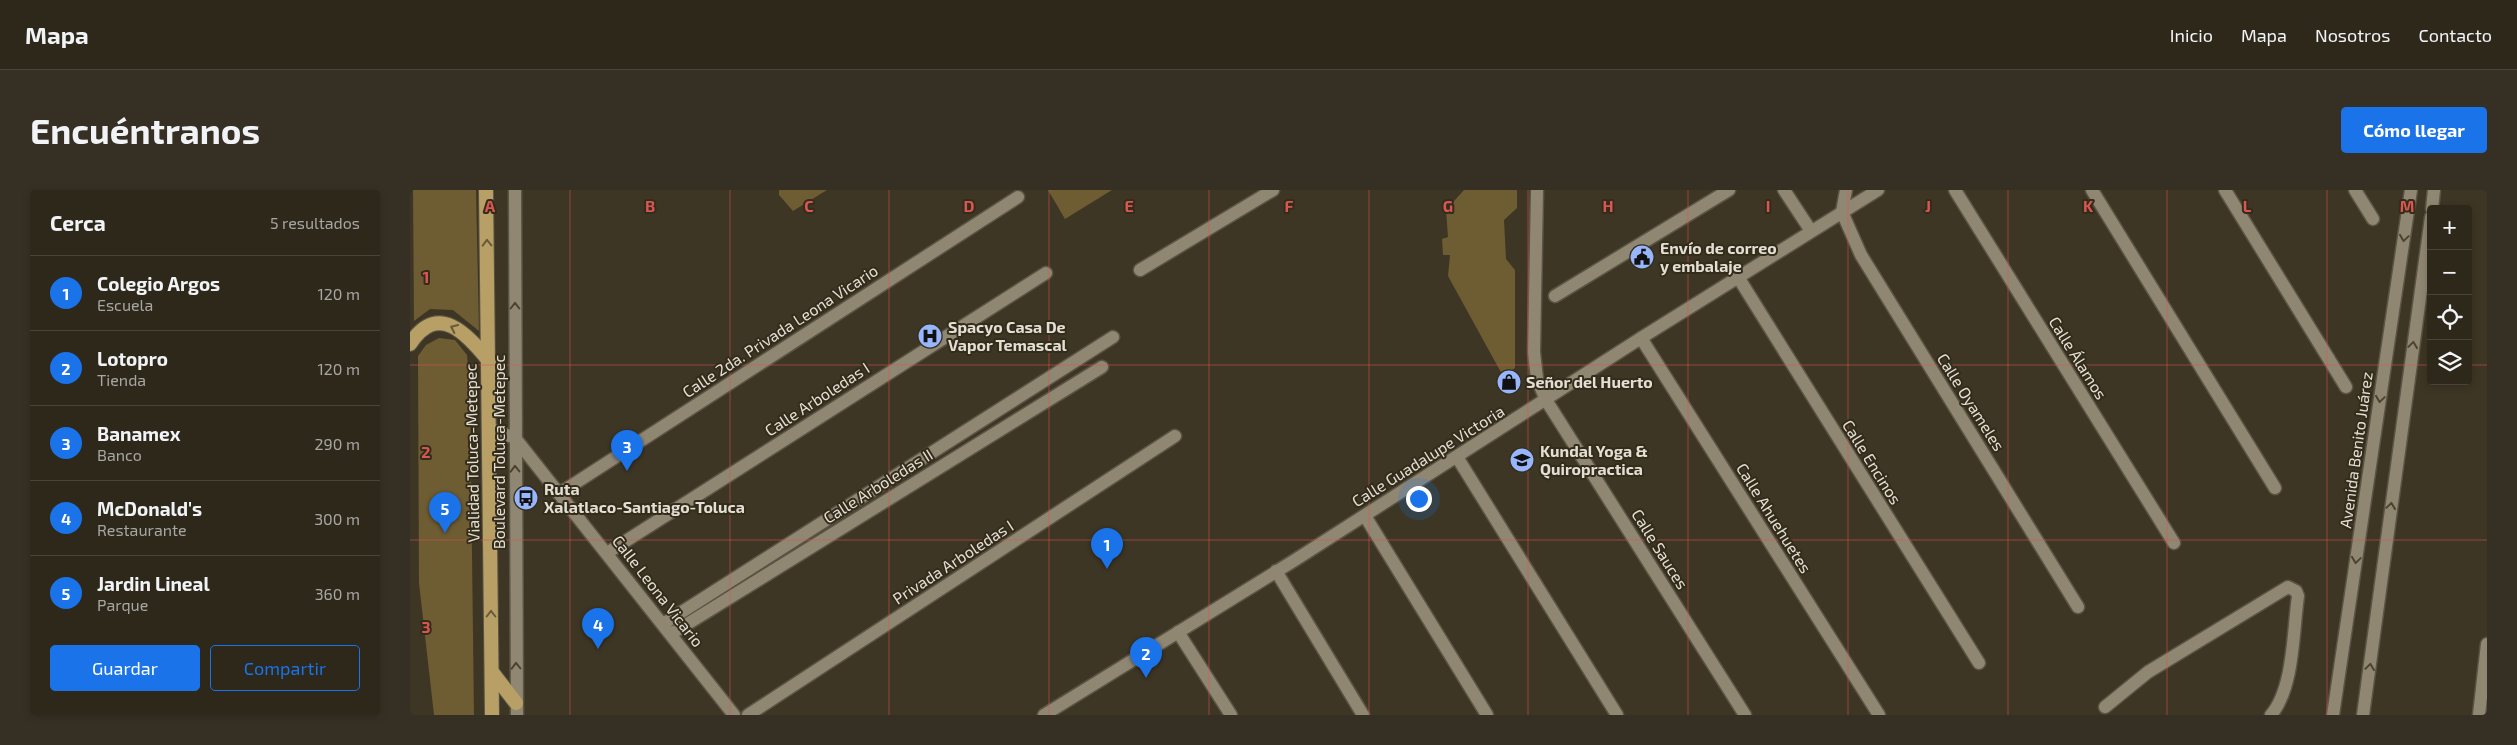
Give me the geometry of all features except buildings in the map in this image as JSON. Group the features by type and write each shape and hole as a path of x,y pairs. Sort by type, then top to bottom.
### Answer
{"highway":[{"name":"Vialidad Toluca-Metepec","path":"486,190 492,715"},
{"path":"410,344 417,334 433,325 456,326 473,341 489,361"},
{"path":"492,672 516,709"}],"street":[{"name":"Boulevard Toluca-Metepec","path":"515,190 516,709"},
{"path":"1140,270 1273,190"},
{"name":"Calle Sauces","path":"1537,190 1534,367 1546,400 1745,715"},
{"path":"1555,296 1729,190"},
{"path":"1784,190 1810,231"},
{"path":"1842,212 1846,190"},
{"name":"Calle Guadalupe Victoria","path":"1044,715 1365,516 1641,338 1878,190"},
{"name":"Calle Álamos","path":"1955,190 2174,543"},
{"path":"2092,190 2274,488"},
{"path":"2225,190 2346,386"},
{"path":"2355,190 2373,218"},
{"name":"Avenida Benito Juárez","path":"2333,715 2411,190"},
{"path":"2432,205 2434,190"},
{"name":"Calle 2da. Privada Leona Vicario","path":"560,493 1018,197"},
{"name":"Calle Oyameles","path":"1842,212 1862,255 2078,607"},
{"path":"2363,715 2427,246"},
{"name":"Calle Arboledas I","path":"607,553 1046,273"},
{"name":"Calle Encinos","path":"1738,277 1978,663"},
{"path":"667,629 1113,337"},
{"name":"Calle Ahuehuetes","path":"1641,338 1879,715"},
{"name":"Calle Arboledas II","path":"667,629 1102,367"},
{"path":"490,429 515,438"},
{"name":"Privada Arboledas I","path":"748,715 1175,436"},
{"name":"Calle Leona Vicario","path":"515,438 734,715"},
{"path":"1457,458 1617,715"},
{"path":"1365,516 1487,715"},
{"path":"1276,572 1363,715"},
{"path":"2105,707 2148,672 2288,587 2296,591 2298,596 2286,687 2280,705 2272,715"},
{"path":"1178,632 1230,715"},
{"path":"2479,715 2487,644"}],"shaded area":[{"path":"413,190 476,190 479,331 453,310 430,309 414,321"},
{"path":"779,190 827,190 793,211 779,195"},
{"path":"1048,190 1112,190 1065,219"},
{"path":"1464,190 1517,190 1517,208 1504,220 1506,259 1515,270 1515,368 1503,376 1448,276 1450,255 1443,255 1442,239 1448,237 1446,210"},
{"path":"439,338 455,340 467,355 470,393 474,715 434,715 419,583 418,356 426,345"}],"place":[{"name":"Envío de correo y embalaje","path":"1642,257"},
{"name":"Spacyo Casa De Vapor Temascal","path":"930,336"},
{"name":"Señor del Huerto","path":"1509,382"},
{"name":"Kundal Yoga & Quiropractica","path":"1522,460"},
{"name":"Banamex","path":"627,471"},
{"name":"Ruta Xalatlaco-Santiago-Toluca","path":"526,498"},
{"name":"Jardin Lineal","path":"445,533"},
{"name":"Colegio Argos","path":"1107,569"},
{"name":"McDonald's","path":"598,649"},
{"name":"Lotopro","path":"1146,678"}]}
